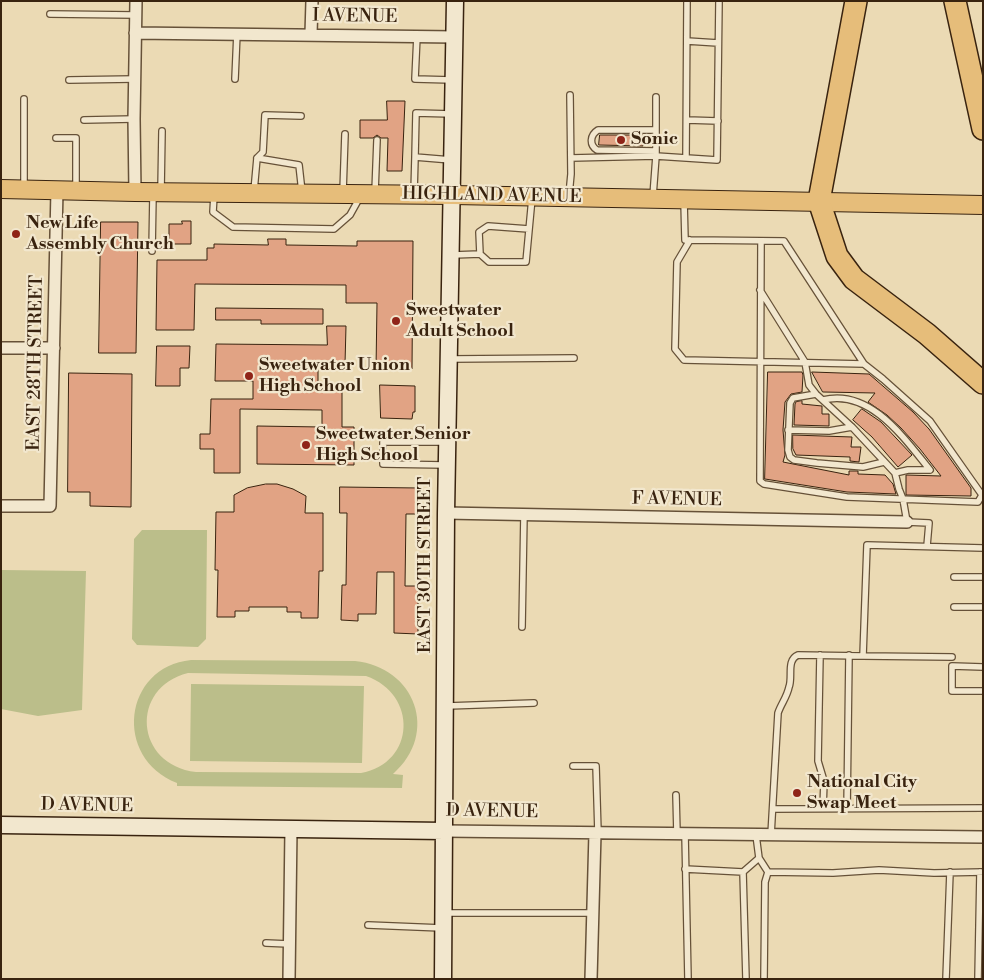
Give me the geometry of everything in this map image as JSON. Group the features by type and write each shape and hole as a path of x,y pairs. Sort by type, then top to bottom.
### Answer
{"highway":[{"path":"856,1 819,201 837,256 854,280 927,334 983,383"},
{"path":"956,1 983,129"}],"main road":[{"name":"EAST 30TH STREET","path":"443,979 446,513 456,1"},
{"name":"HIGHLAND AVENUE","path":"1,189 302,194 453,194 983,205"},
{"name":"D AVENUE","path":"1,825 444,831"}],"street":[{"path":"135,192 134,79 136,1"},
{"path":"311,34 312,1"},
{"name":"I AVENUE","path":"135,33 455,37"},
{"name":"EAST 28TH STREET","path":"1,506 50,506 57,190"},
{"path":"1,348 54,348"},
{"name":"F AVENUE","path":"446,513 907,522"},
{"path":"289,979 291,829"},
{"name":"D AVENUE","path":"444,831 983,837"},
{"path":"591,979 596,833"}],"lane":[{"path":"686,158 687,1"},
{"path":"656,130 598,130 592,135 591,142 597,150 717,160 719,1"},
{"path":"50,14 135,15"},
{"path":"236,79 237,33"},
{"path":"417,36 414,79 454,80"},
{"path":"687,42 718,43"},
{"path":"69,80 134,79"},
{"path":"569,197 571,158 570,95"},
{"path":"653,198 656,154 656,96"},
{"path":"24,99 24,190"},
{"path":"414,194 416,113 454,114"},
{"path":"254,193 257,158 263,152 265,115 301,116"},
{"path":"84,120 134,119"},
{"path":"686,120 718,121"},
{"path":"152,251 162,131"},
{"path":"343,194 346,134"},
{"path":"56,138 76,138 76,191"},
{"path":"214,193 213,212 233,227 334,229 350,215 368,194 378,140"},
{"path":"571,158 656,154"},
{"path":"415,157 453,161"},
{"path":"257,158 300,165 302,194"},
{"path":"451,254 480,254 489,262 526,262 533,196"},
{"path":"684,199 685,240 784,241 864,364 930,421 982,495 978,502 847,497 764,484 760,480 761,241"},
{"path":"480,254 479,232 488,226 530,229"},
{"path":"690,240 677,262 674,350 684,360 864,364"},
{"path":"760,290 805,362 809,385 816,394 852,427 894,473 903,499 907,522 928,523 928,546"},
{"path":"449,359 574,358"},
{"path":"816,394 794,398 790,403 788,430 790,457 794,460 863,467 884,462"},
{"path":"823,400 838,398 860,401 877,412 914,450 930,470 908,470 894,473"},
{"path":"788,430 829,432 852,427"},
{"path":"447,442 383,442 383,464 447,465"},
{"path":"522,626 524,514"},
{"path":"863,656 867,545 983,548"},
{"path":"954,577 983,577"},
{"path":"954,607 983,607"},
{"path":"771,835 778,713 790,686 794,657 798,655 848,655 952,657"},
{"path":"820,655 818,762 824,781 823,809"},
{"path":"847,809 848,655"},
{"path":"983,667 952,666 952,690 983,691"},
{"path":"445,706 534,703"},
{"path":"573,766 596,766 596,833"},
{"path":"676,795 685,868 688,979"},
{"path":"773,809 983,808"},
{"path":"756,835 759,858 768,872 765,882 764,979"},
{"path":"685,868 743,872 759,858"},
{"path":"768,872 879,870 981,872 978,979"},
{"path":"743,872 746,979"},
{"path":"946,979 950,872"},
{"path":"368,925 592,913"},
{"path":"266,943 289,944"}],"green space":[{"path":"142,530 207,530 206,639 198,647 137,645 132,639 134,539"},
{"path":"1,570 86,571 82,710 38,716 1,709"},
{"path":"191,660 355,661 376,666 393,675 406,689 414,704 417,722 415,740 407,758 393,774 403,775 402,788 177,786 177,783 156,771 143,754 135,735 135,715 140,695 151,679 168,666","holes":["188,673 366,676 383,685 395,697 402,712 404,728 400,743 392,756 379,767 361,773 196,772 176,766 161,756 151,742 147,725 149,709 156,694 169,681"]},
{"path":"191,684 364,686 362,763 190,761"}],"building":[{"path":"387,101 405,101 402,171 387,171 388,138 381,138 377,135 373,138 360,138 360,120 387,120"},
{"name":"Sonic","path":"600,135 643,135 643,146 599,145"},
{"path":"182,221 191,221 191,244 169,244 169,224 182,224"},
{"path":"101,222 138,222 136,353 99,353"},
{"path":"268,239 286,239 286,245 357,246 357,241 413,241 412,369 376,369 377,303 346,303 346,285 195,284 194,330 156,330 157,260 207,260 207,248 214,248 214,244 268,245"},
{"path":"216,308 323,309 323,324 261,324 261,320 216,320"},
{"path":"327,326 346,326 345,364 318,363 318,387 342,388 342,427 354,427 354,465 257,464 257,426 322,427 322,410 240,409 240,473 214,473 214,449 200,449 200,434 210,434 211,399 253,399 253,381 215,381 216,344 327,345"},
{"path":"157,346 190,346 189,368 180,368 180,386 156,386"},
{"path":"768,372 802,372 803,375 802,392 791,394 785,402 783,430 785,455 783,462 849,475 849,471 858,471 858,474 885,475 893,484 896,494 847,492 765,479"},
{"path":"812,372 869,374 913,412 929,429 971,488 971,496 906,495 906,475 941,476 901,428 887,415 868,402 875,393 823,392"},
{"path":"69,373 132,374 131,507 90,506 90,492 68,492"},
{"path":"380,385 415,386 415,412 413,412 412,419 381,418"},
{"path":"802,401 802,404 822,406 822,414 829,414 829,426 794,425 795,404"},
{"path":"862,409 881,422 912,455 898,467 872,437 853,420"},
{"path":"793,435 852,437 851,447 861,447 859,462 850,461 850,457 796,455 793,449"},
{"path":"277,484 306,496 305,513 323,513 323,571 319,571 318,618 301,618 301,612 287,612 287,607 249,607 249,611 235,611 235,617 217,617 218,570 215,570 216,512 234,512 234,495 247,488"},
{"path":"340,487 419,488 418,514 406,514 405,586 418,586 418,634 394,633 394,572 377,572 376,614 358,614 358,621 341,620 342,585 346,585 347,513 340,513"}],"place":[{"name":"Sonic","path":"621,140"},
{"name":"New Life Assembly Church","path":"16,234"},
{"name":"Sweetwater Adult School","path":"396,321"},
{"name":"Sweetwater Union High School","path":"249,376"},
{"name":"Sweetwater Senior High School","path":"306,445"},
{"name":"National City Swap Meet","path":"797,793"}]}
